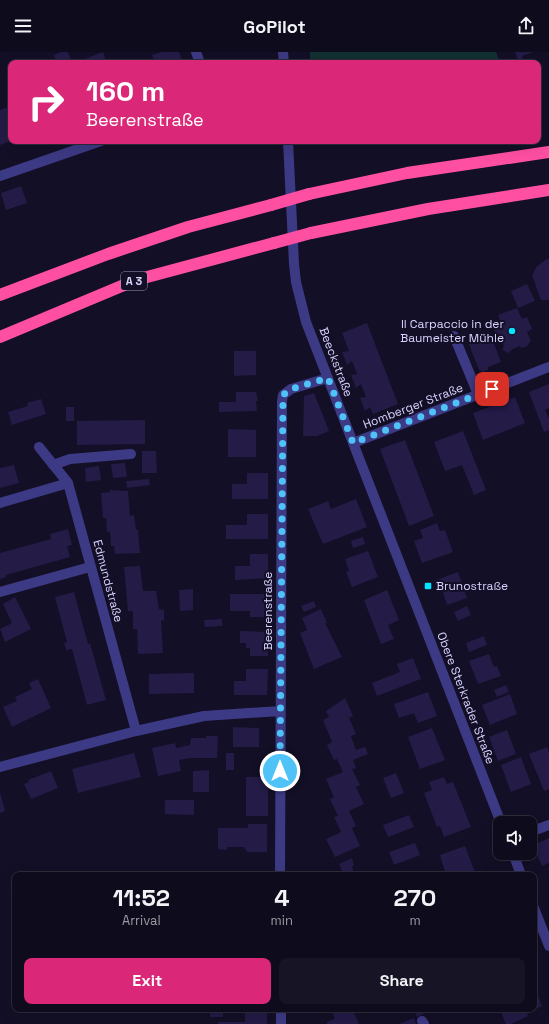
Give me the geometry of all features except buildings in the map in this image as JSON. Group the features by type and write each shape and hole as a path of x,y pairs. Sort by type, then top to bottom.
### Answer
{"highway":[{"path":"0,295 108,254 173,232 309,194 407,173 549,152"},
{"name":"A 3","path":"0,337 136,280 274,242 428,209 549,190"}],"street":[{"path":"0,176 92,144"},
{"name":"Beeckstraße","path":"288,144 296,282 306,322 407,582"},
{"path":"454,336 478,394"},
{"name":"Homberger Straße","path":"353,443 549,366"},
{"name":"Beerenstraße","path":"280,872 282,400 283,395 291,389 328,378"},
{"name":"Edmundstraße","path":"39,448 68,483 136,731"},
{"path":"53,465 70,459 131,454"},
{"path":"0,503 68,483"},
{"path":"0,592 90,567"},
{"name":"Obere Sterkrader Straße","path":"407,582 498,816"},
{"path":"0,767 136,731 204,716 280,711"},
{"path":"537,829 549,825"},
{"path":"516,860 520,872"},
{"path":"537,916 549,946"},
{"path":"280,1012 280,1024"}],"green space":[{"path":"310,52 496,52 499,60 310,60"}],"place":[{"name":"Il Carpaccio in der Baumeister Mühle","path":"512,331"},
{"name":"Brunostraße","path":"428,586"}],"route":[{"path":"280,771 283,395 291,389 328,378 353,443 492,389"}]}
